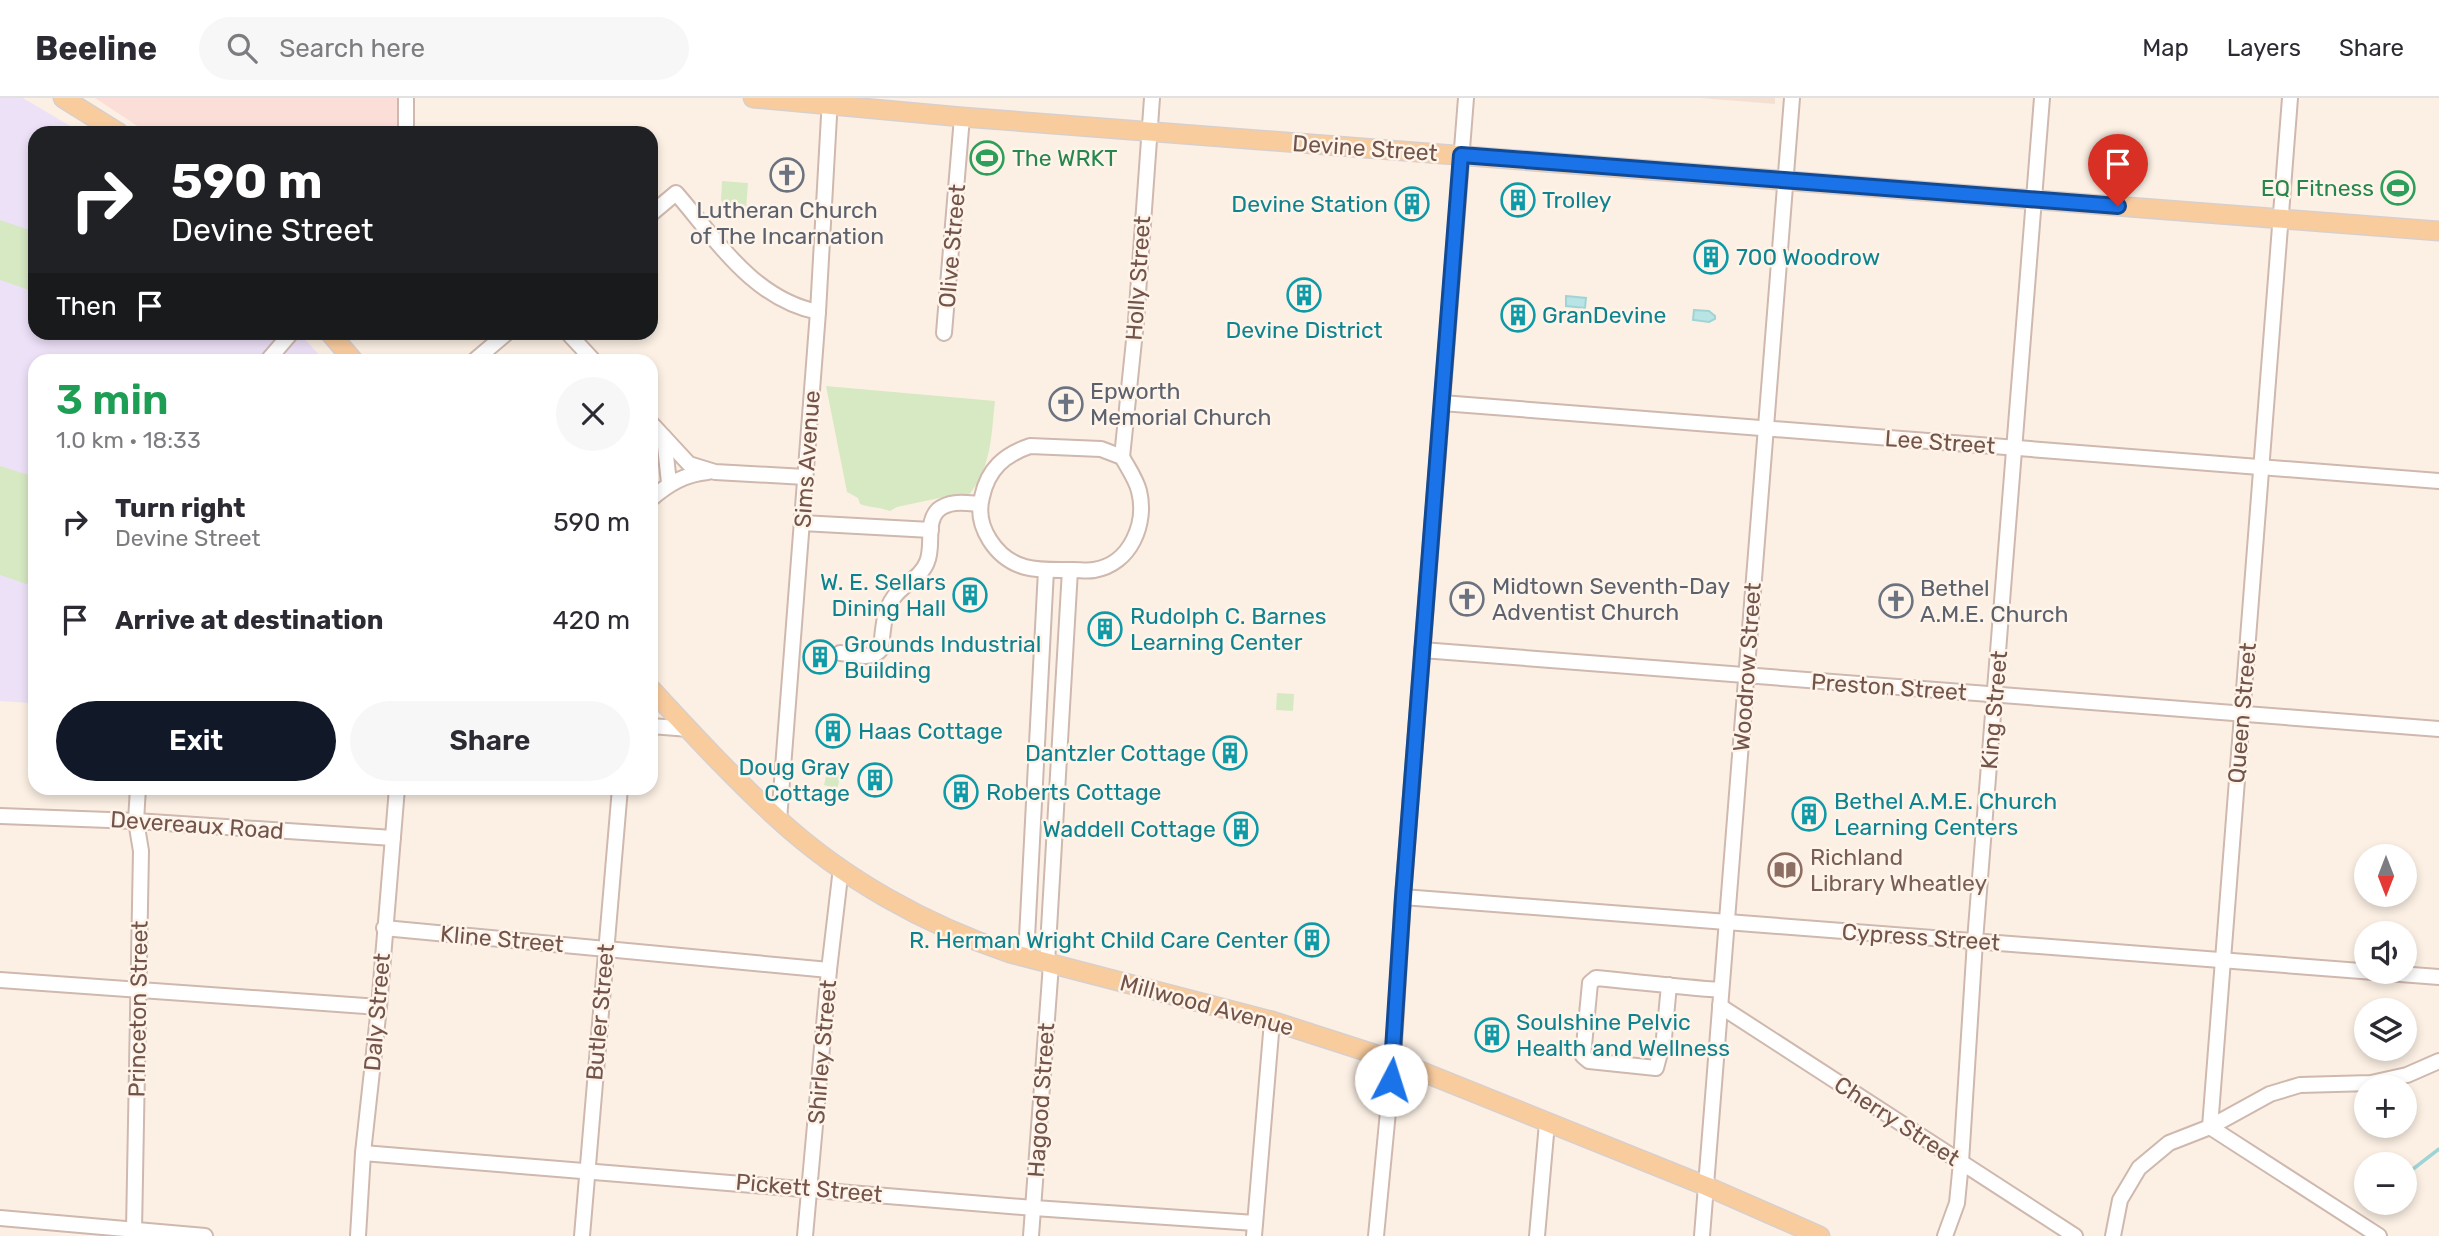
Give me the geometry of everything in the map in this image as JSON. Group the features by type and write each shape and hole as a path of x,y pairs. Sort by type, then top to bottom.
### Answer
{"main road":[{"path":"63,98 108,126"},
{"name":"Devine Street","path":"753,98 829,101 962,117 2439,231"},
{"path":"336,340 348,354"},
{"name":"Millwood Avenue","path":"658,696 779,820 841,868 908,910 986,945 1049,964 1160,990 1272,1021 1393,1060 1706,1186 1820,1236"}],"street":[{"path":"406,98 406,126"},
{"name":"Holly Street","path":"1122,457 1136,321 1152,98"},
{"path":"1377,1236 1393,1060 1403,897 1466,98"},
{"name":"Woodrow Street","path":"1702,1236 1792,98"},
{"name":"King Street","path":"1945,1236 1957,1202 1961,1162 1975,941 2042,98"},
{"name":"Queen Street","path":"2210,1127 2291,98"},
{"name":"Sims Avenue","path":"779,820 818,313 829,101"},
{"name":"Olive Street","path":"944,333 962,117"},
{"path":"658,208 676,193 737,266 776,297 793,306 818,313"},
{"path":"273,354 285,340"},
{"path":"482,354 499,340"},
{"path":"574,340 587,354"},
{"name":"Lee Street","path":"1442,403 2439,481"},
{"path":"658,431 689,464 715,471"},
{"path":"664,437 669,483"},
{"path":"1030,446 1101,449 1122,457 1138,489 1142,511 1141,524 1132,543 1114,562 1096,569 1046,570 1024,567 998,550 988,539 982,524 980,504 985,484 999,462 1014,452 1030,446"},
{"path":"658,493 669,483 695,473 715,471 805,477"},
{"path":"840,653 873,656 879,653 884,617 894,596 921,572 928,560 935,513 948,504 980,504"},
{"path":"802,523 931,530"},
{"path":"1026,957 1046,570"},
{"name":"Hagood Street","path":"1031,1236 1070,570"},
{"name":"Preston Street","path":"1422,650 2439,729"},
{"path":"658,727 689,729"},
{"name":"Princeton Street","path":"134,1231 141,850 136,821 138,795"},
{"name":"Daly Street","path":"358,1236 363,1153 379,1007 396,795"},
{"name":"Butler Street","path":"582,1236 619,795"},
{"name":"Devereaux Road","path":"0,816 136,821 393,838"},
{"name":"Shirley Street","path":"806,1236 829,970 841,868"},
{"name":"Cypress Street","path":"1403,897 2439,977"},
{"name":"Kline Street","path":"384,928 829,970"},
{"path":"1669,985 1664,1038 1656,1068 1589,1060 1583,1056 1590,983 1596,978 1669,985 1721,990"},
{"path":"0,980 379,1007"},
{"name":"Cherry Street","path":"1720,1006 2075,1236"},
{"path":"1255,1230 1272,1021"},
{"path":"2112,1236 2120,1200 2139,1168 2169,1143 2210,1127 2270,1094 2300,1085 2371,1083 2407,1075 2439,1062"},
{"path":"1537,1236 1547,1123"},
{"path":"2210,1127 2378,1236"},
{"name":"Pickett Street","path":"363,1153 810,1188 1255,1230"},
{"path":"0,1217 205,1236"}],"shaded area":[{"path":"0,98 23,98 70,126 28,126 28,340 305,340 318,354 28,354 28,703 0,701"},
{"path":"95,98 399,98 399,126 137,126"},
{"path":"1700,98 1775,98 1775,104"}],"green space":[{"path":"722,181 748,183 746,210 727,209 721,200"},
{"path":"0,220 28,230 28,290 0,280"},
{"path":"826,386 995,401 991,438 977,484 969,495 953,495 897,507 890,511 860,504 858,498 847,492"},
{"path":"0,466 28,475 28,585 0,575"},
{"path":"1277,693 1294,694 1293,711 1276,710"},
{"path":"827,771 841,775 837,789 824,785"}],"water":[{"path":"1566,296 1586,298 1585,308 1566,306"},
{"path":"1694,310 1709,311 1715,319 1709,322 1693,320"}],"waterway":[{"path":"2417,1166 2439,1149"}],"place":[{"name":"The WRKT","path":"987,158"},
{"name":"Lutheran Church of The Incarnation","path":"787,175"},
{"name":"EQ Fitness","path":"2398,188"},
{"name":"Trolley","path":"1518,200"},
{"name":"Devine Station","path":"1412,204"},
{"name":"700 Woodrow","path":"1711,257"},
{"name":"Devine District","path":"1304,295"},
{"name":"GranDevine","path":"1518,315"},
{"name":"Epworth Memorial Church","path":"1066,404"},
{"name":"W. E. Sellars Dining Hall","path":"970,595"},
{"name":"Midtown Seventh-Day Adventist Church","path":"1467,599"},
{"name":"Bethel A.M.E. Church","path":"1896,601"},
{"name":"Rudolph C. Barnes Learning Center","path":"1105,629"},
{"name":"Grounds Industrial Building","path":"820,657"},
{"name":"Haas Cottage","path":"833,731"},
{"name":"Dantzler Cottage","path":"1230,753"},
{"name":"Doug Gray Cottage","path":"875,780"},
{"name":"Roberts Cottage","path":"961,792"},
{"name":"Bethel A.M.E. Church Learning Centers","path":"1809,814"},
{"name":"Waddell Cottage","path":"1241,829"},
{"name":"Richland Library Wheatley","path":"1785,870"},
{"name":"R. Herman Wright Child Care Center","path":"1312,940"},
{"name":"Soulshine Pelvic Health and Wellness","path":"1492,1035"}],"route":[{"path":"1391,1080 1461,155 2118,206"}]}
